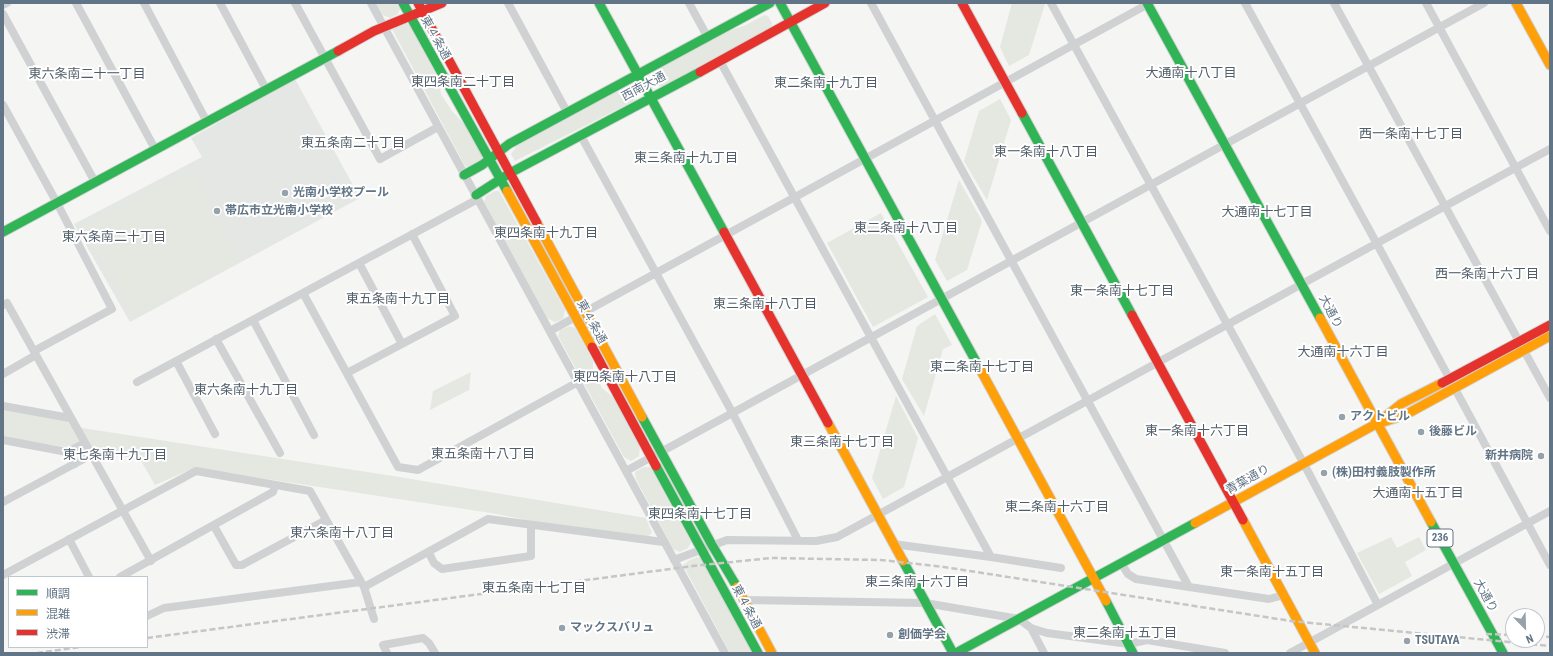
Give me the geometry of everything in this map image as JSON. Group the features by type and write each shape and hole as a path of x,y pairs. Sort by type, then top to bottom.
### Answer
{"main road":[{"name":"東４条通","path":"403,3 758,653"},
{"path":"3,232 325,57 384,26 410,16 420,7 442,3"},
{"path":"599,3 925,603 954,653"},
{"name":"西南大通","path":"464,175 489,160 509,144 708,38 770,3"},
{"path":"780,3 1133,653"},
{"name":"西南大通","path":"477,197 510,173 825,3"},
{"path":"962,3 1315,653"},
{"path":"1516,3 1550,65"},
{"name":"大通り","path":"1149,4 1302,284 1376,424 1454,563 1502,653"},
{"name":"東４条通","path":"420,7 712,545 745,600 772,653"},
{"name":"青葉通り","path":"954,653 1376,424 1400,404 1451,384 1519,342 1550,325"},
{"path":"1451,384 1524,350 1550,336"}],"street":[{"path":"3,5 7,3"},
{"path":"76,3 155,149"},
{"path":"144,3 207,122"},
{"path":"220,3 266,89"},
{"path":"295,3 380,159 438,127"},
{"path":"371,3 626,470 663,542 724,653"},
{"path":"508,3 567,112"},
{"path":"689,3 708,38"},
{"path":"871,3 1010,261 1189,587"},
{"path":"1051,3 1304,464 1378,605"},
{"path":"1244,3 1377,244 1451,384 1550,565"},
{"path":"1334,3 1550,398"},
{"path":"1426,3 1550,231"},
{"path":"626,470 1484,3"},
{"path":"550,331 1149,4"},
{"path":"3,14 95,182"},
{"path":"720,61 991,557"},
{"path":"3,105 57,203 112,309 35,353 3,374"},
{"path":"581,136 732,412 798,540"},
{"path":"674,560 727,540 816,541 837,537 878,516 1156,362 1377,244 1550,149"},
{"path":"137,382 359,263 477,197"},
{"path":"347,373 455,316 412,234"},
{"path":"359,263 402,344"},
{"path":"304,292 398,466 418,470 578,382"},
{"path":"3,305 8,303 70,418 151,561"},
{"path":"253,320 314,436"},
{"path":"216,339 280,453"},
{"path":"176,361 215,434"},
{"path":"3,406 70,418"},
{"path":"3,440 67,452 85,443"},
{"path":"67,452 74,464"},
{"path":"3,502 91,455"},
{"path":"3,575 15,573 69,539 196,471 310,491 363,585 374,619"},
{"path":"122,576 273,492 275,485"},
{"path":"1290,653 1550,511"},
{"path":"148,616 164,608 363,585 428,553 488,519 531,526 663,542"},
{"path":"214,526 236,565 242,565 326,520"},
{"path":"428,553 434,563 442,569 531,556 531,526"},
{"path":"69,539 88,576"},
{"path":"893,544 1061,568"},
{"path":"1121,563 1128,574 1136,579 1269,600 1284,595"},
{"path":"745,600 925,603 1019,619 1031,628 1047,633 1129,644 1147,640 1225,653"},
{"path":"1031,628 1044,653"},
{"path":"387,653 383,645 423,638 429,643 435,653"}],"shaded area":[{"path":"375,3 397,3 400,9 398,14 390,18 380,14"},
{"path":"1012,3 1045,4 1029,55 1009,66 1000,47"},
{"path":"764,15 768,16 772,23 771,28 662,87 658,85 652,74 653,70 720,34 746,25"},
{"path":"406,23 410,26 438,78 441,94 452,111 464,124 482,156 482,161 470,168 465,166 392,29"},
{"name":"帯広市立光南小学校","path":"295,79 360,198 130,322 74,224 202,157 191,138"},
{"path":"626,86 629,86 636,97 634,101 515,161 511,154 519,143"},
{"path":"1000,99 1011,120 987,200 964,161 979,111"},
{"path":"181,174 197,178 240,260 140,315 131,310 83,226"},
{"path":"959,180 982,221 967,270 947,281 935,260"},
{"path":"495,191 499,191 565,310 563,319 555,322 547,318 484,202 486,196"},
{"path":"881,213 928,297 873,327 827,243"},
{"path":"935,314 952,345 943,349 924,416 902,379 917,326"},
{"path":"570,326 575,328 593,361 593,371 602,388 614,398 640,446 639,456 631,461 624,457 558,336 560,330"},
{"path":"471,372 469,390 430,410 433,391"},
{"path":"896,396 918,438 904,487 883,499 872,478"},
{"path":"3,410 67,421 82,428 393,476 646,518 652,533 647,537 537,522 491,513 194,468 155,485 140,459 3,437"},
{"path":"644,467 650,467 691,542 688,548 680,552 673,549 636,479 635,472"},
{"path":"1391,537 1397,548 1419,537 1426,550 1405,562 1412,576 1379,594 1357,553"},
{"path":"697,557 703,560 754,653 730,653 683,565"}],"railway":[{"path":"148,638 693,566 771,558 881,560 944,567 1291,621 1550,646"},
{"path":"1486,634 1505,635"},
{"path":"1545,637 1550,637"},
{"path":"37,653 73,648"}],"traffic: fast":[{"path":"403,3 507,191"},
{"path":"599,3 724,232"},
{"path":"464,175 482,165 509,144 770,3"},
{"path":"780,3 980,369"},
{"path":"1147,3 1320,318"},
{"path":"3,232 338,51"},
{"path":"476,195 510,173 700,72"},
{"path":"1022,113 1132,315"},
{"path":"642,417 712,545 737,587"},
{"path":"656,466 758,653"},
{"path":"1431,522 1503,653"},
{"path":"956,653 1195,523"},
{"path":"903,561 953,653"},
{"path":"1106,601 1133,653"}],"traffic: slow":[{"path":"1516,3 1550,65"},
{"path":"507,191 592,347"},
{"path":"537,223 642,417"},
{"path":"1320,318 1431,522"},
{"path":"1383,422 1405,415 1550,336"},
{"path":"980,369 1106,601"},
{"path":"1195,523 1376,424 1401,404 1442,383"},
{"path":"828,423 903,561"},
{"path":"1243,520 1315,653"},
{"path":"737,587 772,653"}],"traffic: jam":[{"path":"418,3 537,223"},
{"path":"338,51 374,31 442,3"},
{"path":"700,72 825,3"},
{"path":"962,3 1022,113"},
{"path":"724,232 828,423"},
{"path":"1132,315 1243,520"},
{"path":"1442,383 1550,325"},
{"path":"592,347 656,466"}],"place":[{"name":"光南小学校プール","path":"285,193"},
{"name":"帯広市立光南小学校","path":"217,211"},
{"name":"アクトビル","path":"1342,417"},
{"name":"後藤ビル","path":"1421,432"},
{"name":"新井病院","path":"1541,456"},
{"name":"(株)田村義肢製作所","path":"1324,473"},
{"name":"マックスバリュ","path":"562,628"},
{"name":"創価学会","path":"890,635"},
{"name":"TSUTAYA","path":"1407,641"}],"district":[{"name":"大通南十八丁目","path":"1191,74"},
{"name":"東六条南二十一丁目","path":"87,75"},
{"name":"東四条南二十丁目","path":"463,83"},
{"name":"東二条南十九丁目","path":"826,84"},
{"name":"西一条南十七丁目","path":"1411,135"},
{"name":"東五条南二十丁目","path":"353,144"},
{"name":"東一条南十八丁目","path":"1046,153"},
{"name":"東三条南十九丁目","path":"686,159"},
{"name":"大通南十七丁目","path":"1267,213"},
{"name":"東二条南十八丁目","path":"906,229"},
{"name":"東四条南十九丁目","path":"546,234"},
{"name":"東六条南二十丁目","path":"114,238"},
{"name":"西一条南十六丁目","path":"1487,275"},
{"name":"東一条南十七丁目","path":"1122,292"},
{"name":"東五条南十九丁目","path":"398,300"},
{"name":"東三条南十八丁目","path":"765,305"},
{"name":"大通南十六丁目","path":"1343,353"},
{"name":"東二条南十七丁目","path":"982,368"},
{"name":"東四条南十八丁目","path":"625,378"},
{"name":"東六条南十九丁目","path":"246,391"},
{"name":"東一条南十六丁目","path":"1197,432"},
{"name":"東三条南十七丁目","path":"842,443"},
{"name":"東五条南十八丁目","path":"483,455"},
{"name":"東七条南十九丁目","path":"115,456"},
{"name":"大通南十五丁目","path":"1418,494"},
{"name":"東二条南十六丁目","path":"1057,508"},
{"name":"東四条南十七丁目","path":"700,515"},
{"name":"東六条南十八丁目","path":"342,534"},
{"name":"東一条南十五丁目","path":"1272,573"},
{"name":"東三条南十六丁目","path":"917,583"},
{"name":"東五条南十七丁目","path":"534,589"},
{"name":"東二条南十五丁目","path":"1125,634"}]}
